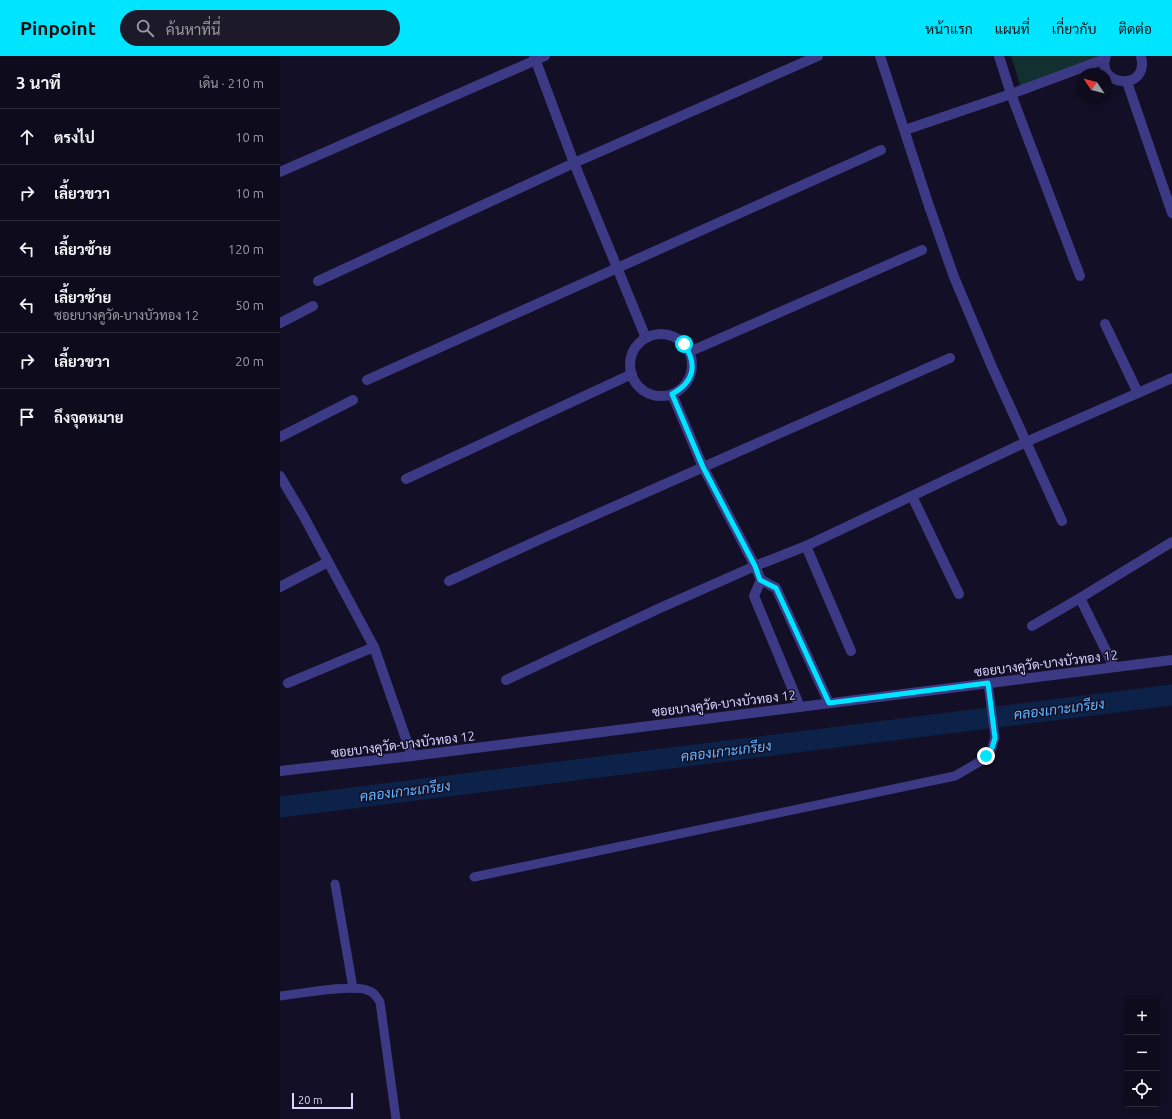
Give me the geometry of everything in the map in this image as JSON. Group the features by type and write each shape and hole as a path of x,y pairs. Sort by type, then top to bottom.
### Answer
{"street":[{"path":"318,281 574,163 818,56"},
{"path":"880,56 905,130 928,206 954,277 992,367 1062,521"},
{"path":"998,56 1080,276"},
{"path":"905,130 1011,94 1106,58 1106,71 1110,76 1115,80 1127,82 1134,79 1138,75 1142,63 1141,56"},
{"path":"280,172 538,57 574,163 646,338"},
{"path":"1127,82 1172,213"},
{"path":"367,380 881,150"},
{"path":"689,352 922,250"},
{"path":"280,323 313,306"},
{"path":"1105,324 1138,393"},
{"path":"656,335 666,335 676,338 684,344 689,352 692,362 692,372 688,382 681,389 672,394 662,396 652,395 643,390 636,383 630,364 638,345 646,338 656,335"},
{"path":"449,581 950,358"},
{"path":"406,479 632,374"},
{"path":"506,680 653,611 755,566 806,546 1026,442 1172,378"},
{"path":"672,394 703,467 755,566 760,580 754,596 800,707"},
{"path":"280,437 354,400"},
{"path":"281,479 303,515 374,647 412,756"},
{"path":"912,496 959,594"},
{"path":"1032,626 1172,542"},
{"path":"806,546 851,651"},
{"path":"280,587 328,562"},
{"path":"760,580 776,588 829,703"},
{"path":"1080,598 1114,667"},
{"path":"288,683 374,647"},
{"name":"ซอยบางคูวัด-บางบัวทอง 12","path":"280,771 412,756 1172,660"}],"lane":[{"path":"474,877 954,776 979,762 992,748 995,738 988,683"},
{"path":"335,884 353,988"},
{"path":"280,996 353,988 366,989 375,994 380,1002 396,1119"}],"green space":[{"path":"1011,56 1107,56 1076,68 1022,91"}],"waterway":[{"name":"คลองเกาะเกรียง","path":"280,807 1172,695"}],"route":[{"path":"684,344 689,352 692,362 692,372 688,382 681,389 672,394 703,467 755,566 760,580 776,588 829,703 988,683 995,738 992,748 986,756"}]}
